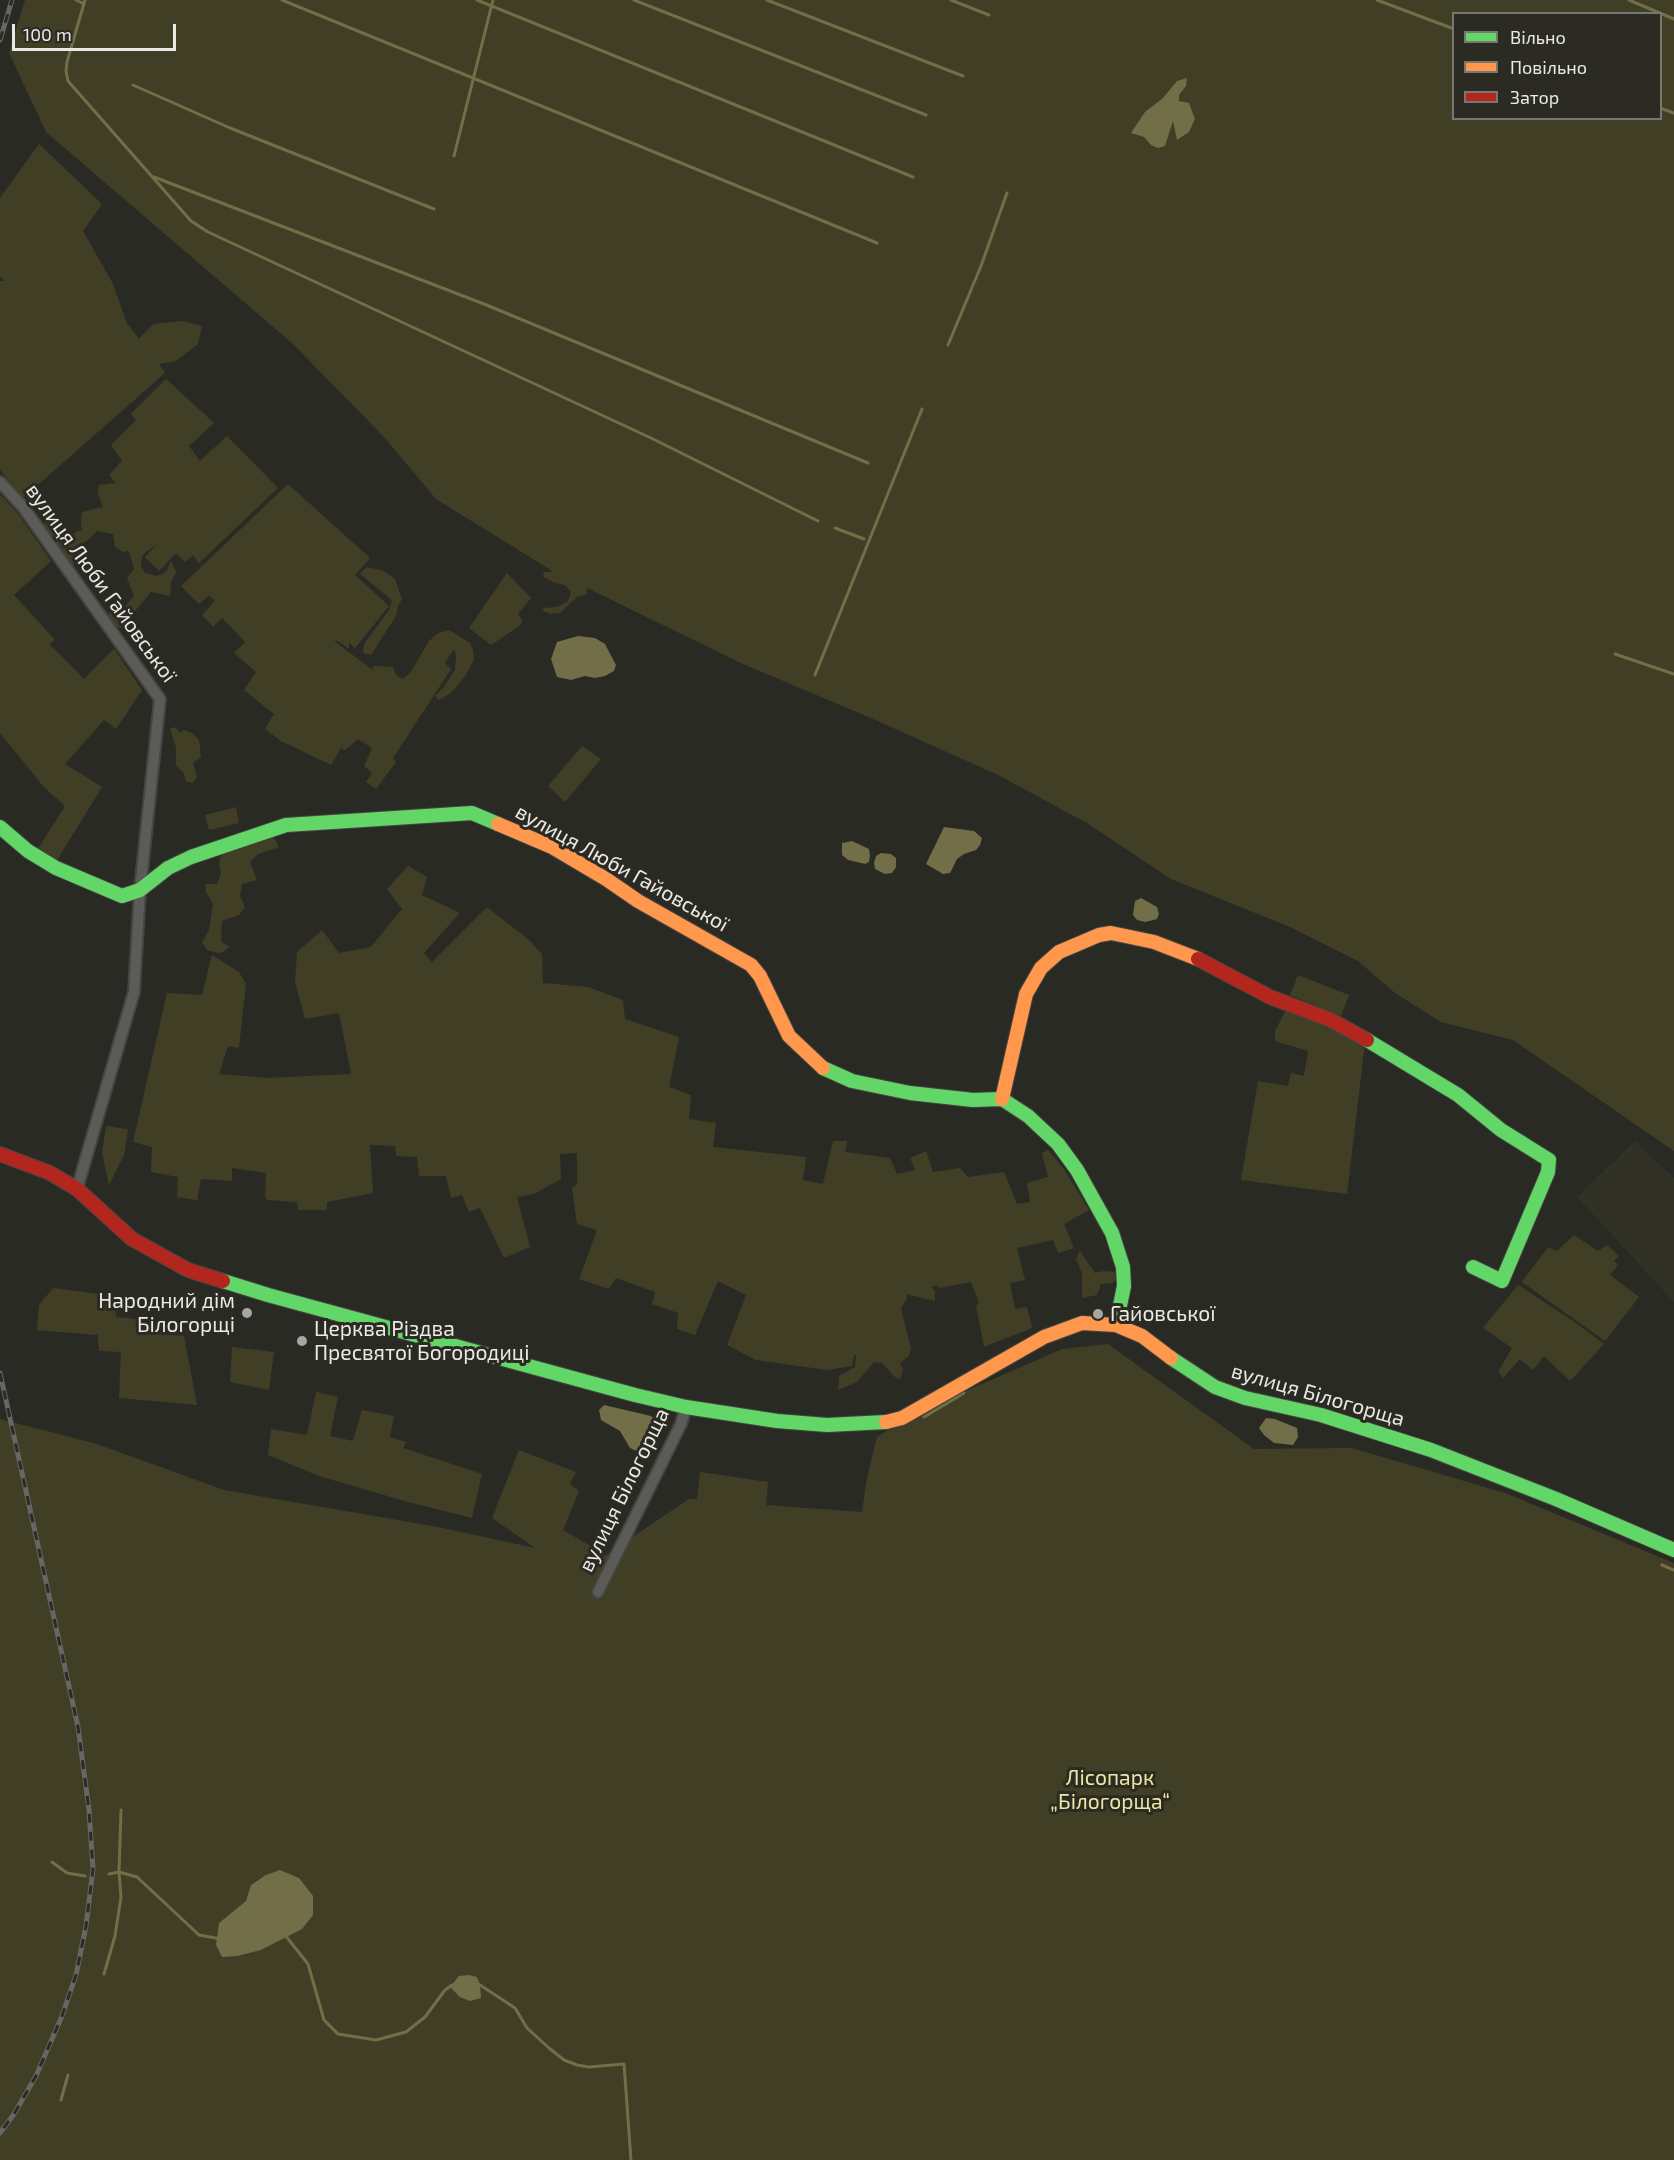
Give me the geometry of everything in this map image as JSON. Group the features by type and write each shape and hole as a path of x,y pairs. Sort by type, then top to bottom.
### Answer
{"street":[{"name":"вулиця Люби Гайовської","path":"0,482 23,507 160,699 140,890 134,992 77,1189"},
{"name":"вулиця Люби Гайовської","path":"140,890 168,868 192,857 286,825 310,822 340,824 472,813 552,847 638,901 751,965 760,976 789,1036 819,1066 852,1081 910,1093 973,1100 1002,1099"},
{"path":"0,827 28,851 56,868 122,896 140,890"},
{"path":"1116,1325 1124,1286 1123,1267 1112,1233 1077,1170 1058,1144 1028,1116 1002,1099 1026,994 1034,978 1059,952 1085,939 1111,933 1154,942 1196,958 1270,997 1331,1020 1377,1045 1458,1095 1501,1130 1549,1160 1548,1172 1502,1281 1473,1267"},
{"name":"вулиця Білогорща","path":"0,1154 50,1173 77,1189 132,1239 188,1270 268,1295 514,1363 687,1407 777,1421 827,1425 879,1424 902,1418 1044,1337 1082,1323 1116,1325 1142,1336 1185,1369 1215,1387 1245,1398 1321,1415 1431,1450 1674,1550"},
{"name":"вулиця Білогорща","path":"598,1592 681,1424 687,1407"}],"shaded area":[{"path":"1187,78 1186,86 1179,95 1179,101 1189,103 1195,119 1189,132 1177,140 1173,121 1165,146 1158,148 1151,145 1144,137 1131,133 1145,112 1163,98 1177,81"},
{"path":"578,636 595,638 605,644 616,665 614,671 595,678 585,676 571,680 557,677 551,659 557,642"},
{"path":"944,827 974,831 982,838 976,850 957,859 950,873 943,874 926,864"},
{"path":"852,841 869,849 869,862 865,864 848,860 842,855 842,843"},
{"path":"881,853 891,854 896,858 896,867 892,873 885,874 875,869 876,856"},
{"path":"1141,898 1157,907 1159,914 1157,919 1145,922 1137,920 1133,915 1135,901"},
{"path":"1635,1141 1674,1178 1674,1302 1577,1197"},
{"path":"604,1405 651,1416 662,1426 654,1447 641,1453 630,1448 620,1431 601,1420 599,1410"},
{"path":"1266,1418 1275,1419 1297,1428 1298,1437 1293,1445 1274,1443 1264,1435 1259,1428"},
{"path":"280,1870 299,1878 313,1896 313,1915 302,1929 261,1950 222,1957 216,1945 219,1923 246,1901 251,1885 266,1875"},
{"path":"459,1976 477,1977 481,1998 470,2001 460,1997 450,1987"}],"green space":[{"path":"25,0 1674,0 1674,1151 1513,1040 1441,1022 1395,993 1358,961 1290,927 1171,879 1087,823 998,775 743,664 587,588 586,595 578,596 560,613 551,614 541,610 557,607 568,601 571,592 565,585 543,577 544,572 554,572 436,499 384,437 293,344 46,132 9,53"},
{"path":"39,144 102,204 83,231 112,282 127,323 139,339 153,324 183,321 202,326 198,344 176,361 159,364 165,373 23,498 0,470 0,281 4,281 0,276 0,198"},
{"path":"166,379 214,423 189,446 200,461 227,436 278,488 199,563 193,555 185,562 176,553 159,571 145,557 157,544 146,552 142,556 141,566 145,573 157,576 166,572 171,561 176,572 171,582 170,596 151,592 121,628 112,625 103,614 120,612 134,596 127,578 134,569 129,551 123,552 115,547 113,534 97,531 76,554 74,565 77,574 46,538 44,519 52,518 52,528 59,538 72,536 77,531 82,531 82,512 103,507 98,494 99,485 116,483 109,475 122,461 111,445 136,420 131,414"},
{"path":"288,484 370,558 355,575 389,606 355,648 349,643 349,649 338,641 334,641 373,670 373,666 393,667 396,675 403,679 410,673 429,641 438,633 449,630 470,643 473,650 474,659 466,675 451,693 439,700 435,696 455,670 454,649 445,663 451,669 393,758 396,762 376,789 366,782 372,773 364,766 372,748 358,739 345,750 341,748 331,765 281,741 265,729 274,714 244,690 256,672 234,653 245,642 222,618 213,627 202,615 215,601 209,595 199,604 181,586"},
{"path":"0,494 19,515 51,561 14,595 55,640 49,644 84,679 114,649 142,690 116,729 104,720 65,764 102,787 56,862 36,852 65,806 43,786 0,733"},
{"path":"367,567 384,571 395,579 402,599 396,616 371,655 363,653 364,644 389,610 392,600 360,574"},
{"path":"507,573 531,598 518,614 523,621 519,626 491,645 469,628"},
{"path":"175,727 180,733 184,730 192,733 199,740 201,757 193,763 197,777 193,783 186,781 184,773 176,765 176,747 170,729"},
{"path":"582,746 601,759 565,802 548,786"},
{"path":"236,807 239,823 209,830 205,815"},
{"path":"266,836 275,839 279,847 258,854 250,862 257,880 242,884 240,896 245,907 239,915 222,921 221,941 229,947 218,953 207,950 202,942 209,930 213,904 206,892 205,884 217,884 221,874 219,863 221,855 233,850 241,842"},
{"path":"408,866 427,877 422,895 460,913 424,953 432,962 487,907 529,940 542,954 543,983 588,987 623,1000 625,1019 679,1037 669,1087 691,1095 689,1119 716,1123 713,1147 806,1157 803,1180 823,1184 833,1141 847,1141 845,1152 890,1158 897,1174 915,1170 910,1158 926,1151 933,1172 960,1168 968,1177 1004,1172 1017,1204 1030,1202 1027,1183 1048,1177 1042,1153 1048,1150 1064,1169 1089,1210 1064,1224 1074,1248 1058,1253 1053,1240 1017,1248 1025,1280 1010,1283 1015,1309 1027,1307 1032,1328 984,1347 976,1306 979,1303 971,1282 939,1288 938,1285 931,1287 935,1291 935,1301 906,1294 907,1298 901,1309 911,1349 908,1357 900,1363 903,1370 900,1379 895,1377 882,1363 874,1362 857,1382 838,1390 839,1376 855,1367 856,1355 854,1355 852,1366 827,1370 756,1360 727,1345 746,1295 718,1281 695,1335 677,1329 678,1313 652,1304 655,1292 616,1278 609,1289 579,1279 597,1230 577,1224 572,1188 577,1184 577,1153 560,1154 561,1179 534,1194 517,1197 530,1247 504,1258 480,1208 469,1212 462,1195 451,1198 446,1176 419,1176 417,1157 396,1156 395,1146 370,1145 373,1193 327,1202 327,1210 298,1210 297,1202 267,1200 265,1197 266,1173 232,1168 232,1181 201,1179 197,1200 177,1197 178,1177 151,1172 152,1147 133,1142 167,993 202,995 212,955 239,972 246,984 239,1048 228,1046 219,1074 267,1078 351,1074 339,1013 305,1019 295,982 297,952 322,930 339,953 371,947 402,909 387,889"},
{"path":"1298,975 1349,995 1341,1016 1290,995"},
{"path":"1286,1010 1327,1024 1365,1043 1347,1194 1241,1180 1258,1081 1288,1086 1291,1073 1304,1076 1308,1051 1275,1041 1275,1031"},
{"path":"106,1126 128,1129 124,1155 109,1185 102,1153"},
{"path":"1574,1235 1598,1251 1607,1245 1619,1256 1614,1261 1618,1265 1610,1275 1639,1297 1605,1341 1522,1282 1548,1247 1557,1251"},
{"path":"1080,1251 1095,1273 1115,1272 1116,1279 1113,1283 1101,1284 1097,1295 1082,1298 1082,1273 1076,1259"},
{"path":"1518,1285 1604,1344 1570,1381 1544,1356 1533,1370 1520,1359 1503,1378 1498,1372 1512,1348 1483,1328"},
{"path":"53,1288 114,1296 116,1317 158,1321 158,1334 184,1336 197,1405 119,1398 121,1352 99,1351 98,1335 37,1330 39,1305"},
{"name":"Лісопарк „Білогорща“","path":"1108,1344 1254,1449 1352,1448 1505,1493 1674,1563 1674,2160 0,2160 0,1419 97,1444 224,1490 438,1527 535,1548 492,1518 519,1450 576,1472 570,1484 579,1491 563,1530 596,1549 592,1560 597,1561 689,1499 697,1499 700,1472 768,1482 766,1505 862,1512 877,1437 918,1412 1062,1349"},
{"path":"232,1347 274,1352 269,1390 230,1382"},
{"path":"316,1392 338,1397 330,1436 353,1441 362,1410 394,1416 390,1437 406,1442 403,1448 482,1474 472,1518 319,1476 268,1455 271,1429 307,1435"}],"waterway":[{"path":"76,0 84,4"},
{"path":"85,0 67,62 68,81 191,221 208,232 651,438 818,521"},
{"path":"282,0 877,243"},
{"path":"477,0 913,177"},
{"path":"454,156 493,0"},
{"path":"634,0 926,115"},
{"path":"767,0 963,76"},
{"path":"951,0 989,15"},
{"path":"1377,0 1452,28"},
{"path":"1629,0 1657,12"},
{"path":"1662,14 1674,19"},
{"path":"133,85 230,128 434,209"},
{"path":"1662,109 1674,113"},
{"path":"154,177 484,304 868,463"},
{"path":"948,345 981,266 1007,193"},
{"path":"815,675 922,409"},
{"path":"835,528 864,539"},
{"path":"1615,654 1674,674"},
{"path":"924,1417 964,1393"},
{"path":"1662,1565 1674,1570"},
{"path":"104,1974 115,1936 121,1897 119,1872 121,1810"},
{"path":"52,1862 67,1873 85,1876"},
{"path":"109,1874 119,1872 137,1877 199,1935 221,1939"},
{"path":"285,1935 308,1964 324,2020 338,2034 376,2040 406,2032 425,2017 445,1990 452,1985"},
{"path":"477,1983 515,2008 527,2028 564,2060 589,2067 624,2064 631,2160"},
{"path":"61,2100 68,2075"}],"railway":[{"path":"0,40 12,0"},
{"path":"0,1373 78,1727 89,1810 93,1869 86,1926 76,1975 62,2016 36,2076 0,2133"}],"traffic: fast":[{"path":"0,827 28,851 56,868 122,896 140,890 168,868 191,857 286,825 472,813 498,824"},
{"path":"1367,1040 1458,1095 1501,1130 1549,1160 1548,1172 1502,1281 1473,1267"},
{"path":"823,1068 852,1081 910,1093 973,1100 1002,1099 1028,1116 1058,1144 1077,1170 1112,1233 1123,1267 1124,1286 1116,1325"},
{"path":"223,1281 635,1395 686,1407 777,1421 827,1425 886,1422"},
{"path":"1171,1358 1215,1387 1245,1398 1321,1415 1431,1450 1556,1499 1674,1550"}],"traffic: slow":[{"path":"498,824 552,847 638,901 751,965 760,976 789,1036 823,1068"},
{"path":"1002,1099 1026,994 1041,968 1059,952 1099,935 1111,933 1154,942 1198,959"},
{"path":"886,1422 902,1418 1044,1337 1082,1323 1116,1325 1142,1336 1171,1358"}],"traffic: jam":[{"path":"1198,959 1270,997 1331,1020 1367,1040"},
{"path":"0,1154 50,1173 77,1189 132,1239 188,1270 223,1281"}],"place":[{"name":"Народний дім Білогорщі","path":"247,1313"},
{"name":"Гайовської","path":"1098,1314"},
{"name":"Церква Різдва Пресвятої Богородиці","path":"302,1341"}]}
